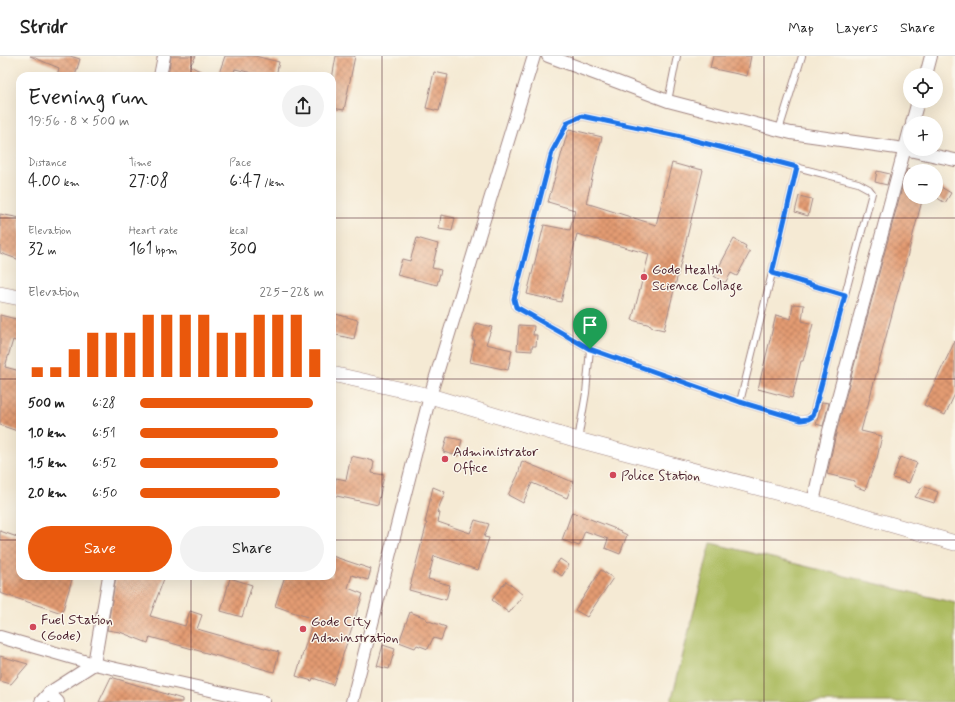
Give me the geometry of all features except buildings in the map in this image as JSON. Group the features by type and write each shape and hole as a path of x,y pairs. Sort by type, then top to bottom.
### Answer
{"street":[{"path":"161,72 164,56"},
{"path":"352,702 430,396 534,56"},
{"path":"548,56 668,101 792,133 903,149"},
{"path":"928,68 931,56"},
{"path":"813,502 829,431 903,153"},
{"path":"936,156 955,160"},
{"path":"0,294 16,297"},
{"path":"336,375 430,396 578,440 813,502 955,543"},
{"path":"45,698 94,664 108,580"},
{"path":"0,637 94,664 264,702"},
{"path":"45,698 58,702"}],"lane":[{"path":"668,101 677,56"},
{"path":"779,130 802,56"},
{"path":"582,116 677,136 797,167 858,183 869,189 872,193 813,416 808,419 801,420 740,402 590,349 516,307 514,299 552,152 568,122 582,116"},
{"path":"740,402 797,167"},
{"path":"772,273 845,295"},
{"path":"578,440 586,393 590,349"}],"green space":[{"path":"711,543 955,603 955,702 671,702"}],"place":[{"name":"Gode Health Science Collage","path":"644,277"},
{"name":"Administrator Office","path":"445,459"},
{"name":"Police Station","path":"613,475"},
{"name":"Fuel Station (Gode)","path":"33,627"},
{"name":"Gode City Adminstration","path":"303,629"}],"route":[{"path":"582,116 677,136 797,167 772,273 845,295 813,416 808,419 801,420 740,402 590,349 516,307 514,299 552,152 568,122 582,116"}]}
